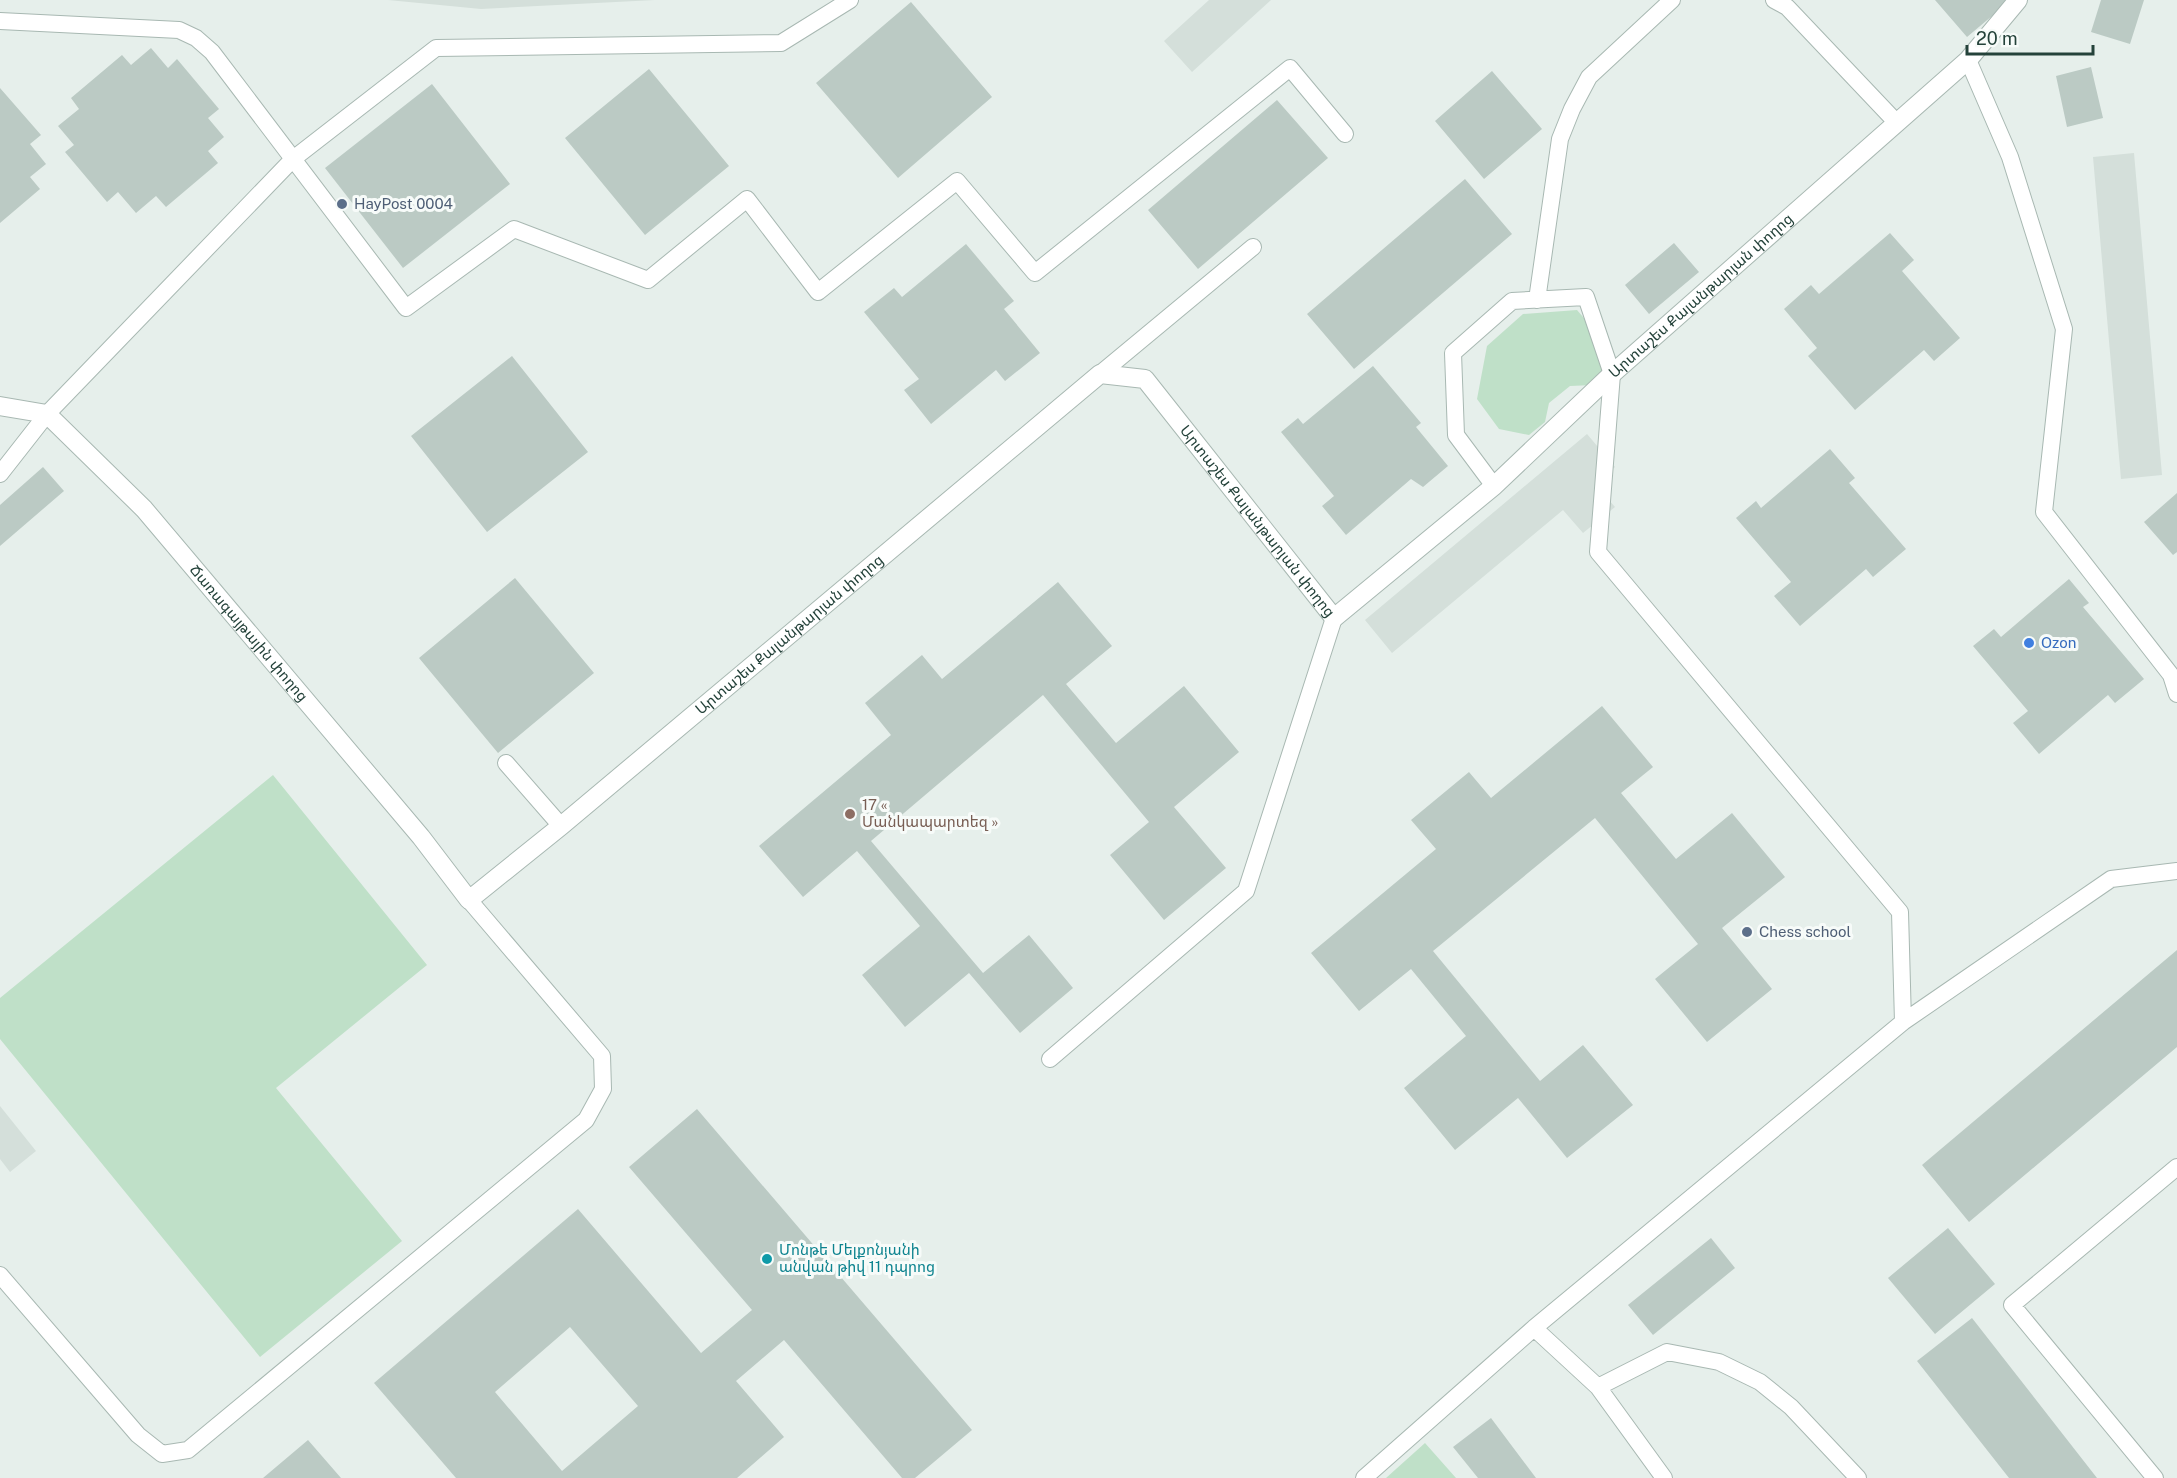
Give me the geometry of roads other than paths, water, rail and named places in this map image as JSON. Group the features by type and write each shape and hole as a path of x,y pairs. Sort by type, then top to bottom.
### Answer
{"street":[{"name":"Արտաշես Քալանթարյան փողոց","path":"469,900 561,826 1101,374 1145,379 1335,618 1494,486 1612,374 1968,60 2018,0"},
{"path":"0,406 47,414"},
{"name":"Ճառագայթային փողոց","path":"47,414 144,509 421,837 469,900"}],"lane":[{"path":"0,474 47,414 293,159 436,48 781,43 850,0"},
{"path":"1537,300 1560,139 1572,109 1589,77 1672,0"},
{"path":"1774,0 1787,6 1897,123"},
{"path":"0,21 179,30 196,38 212,52 406,308 514,229 648,280 747,199 818,292 957,181 1035,273 1290,68 1345,134"},
{"path":"1968,60 2010,157 2064,329 2044,512 2171,675 2177,694"},
{"path":"1101,374 1253,247"},
{"path":"1494,486 1456,435 1453,352 1512,301 1586,297 1612,374 1598,552 1900,912 1903,1022"},
{"path":"1050,1059 1246,891 1335,618"},
{"path":"506,763 561,826"},
{"path":"1364,1478 1534,1328 1903,1022 2111,879 2177,871"},
{"path":"3,1285 138,1435 162,1454 188,1450 586,1120 603,1089 602,1056 469,900"},
{"path":"2155,1478 2012,1305 2177,1167"},
{"path":"1534,1328 1598,1387 1664,1478"},
{"path":"1598,1387 1667,1352 1719,1362 1760,1382 1791,1407 1858,1478"}],"place":[{"name":"HayPost 0004","path":"342,204"},
{"name":"Ozon","path":"2029,643"},
{"name":"17 « Մանկապարտեզ »","path":"850,814"},
{"name":"Chess school","path":"1747,932"},
{"name":"Մոնթե Մելքոնյանի անվան թիվ 11 դպրոց","path":"767,1259"}]}
